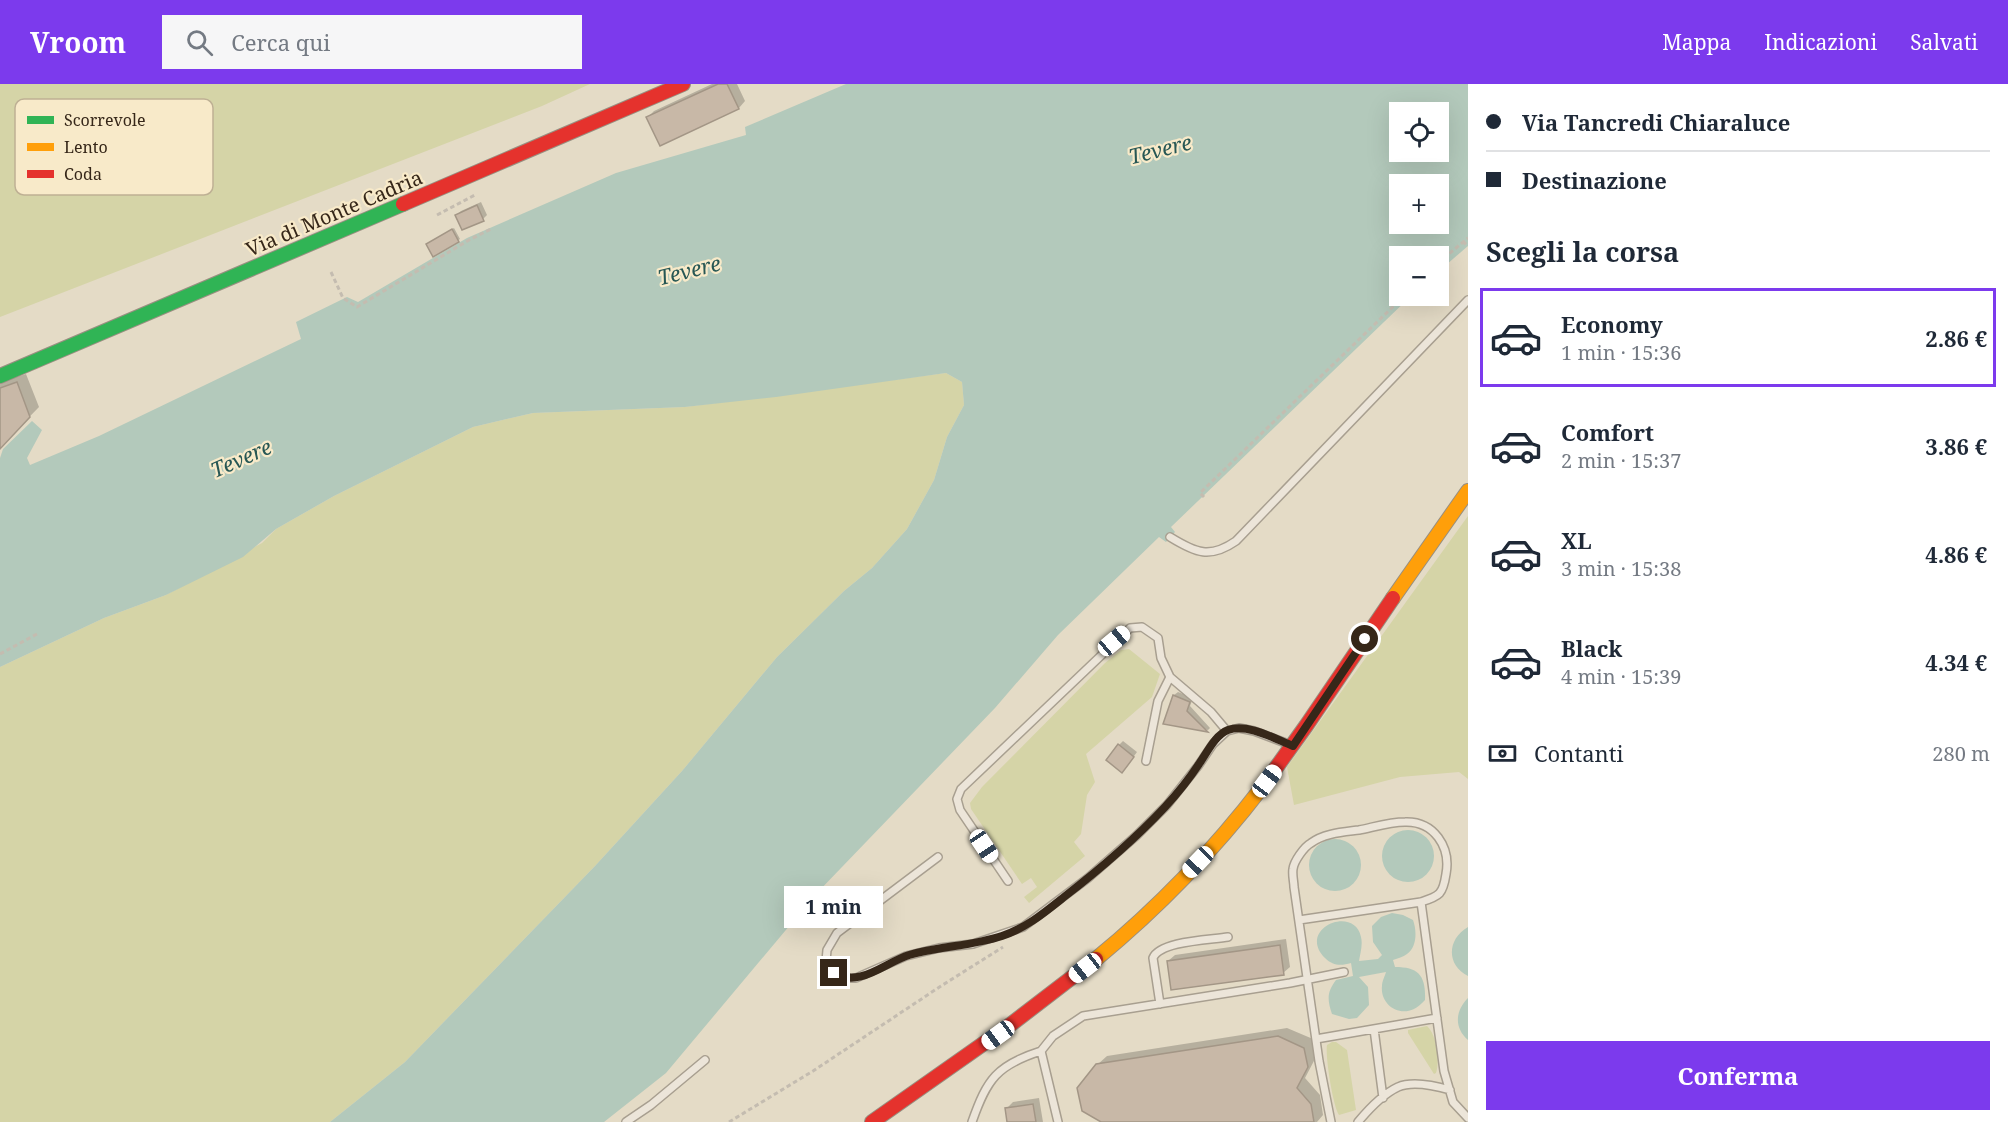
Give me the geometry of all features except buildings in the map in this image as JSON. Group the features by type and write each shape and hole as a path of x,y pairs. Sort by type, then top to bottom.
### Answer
{"street":[{"name":"Via di Monte Cadria","path":"0,376 81,344 683,84"},
{"path":"872,1122 1016,1022 1104,952 1154,907 1218,840 1293,746 1468,491"}],"lane":[{"path":"1170,537 1186,547 1203,553 1216,552 1236,541 1468,300"},
{"path":"1008,881 960,810 957,799 961,789 1130,628 1142,627 1158,638 1161,658 1170,677 1211,712 1227,731"},
{"path":"1146,761 1158,701 1170,677"},
{"path":"938,857 837,933 827,950 826,961 834,973 842,978 856,978 906,956 939,948 973,944 1023,927 1088,878 1136,837 1167,805 1213,744 1227,731 1239,728 1254,731 1293,746"},
{"path":"1299,920 1421,902 1438,897 1442,891 1447,861 1444,845 1428,827 1404,822 1325,835 1310,843 1293,867 1299,920 1316,1039 1331,1122"},
{"path":"1421,902 1444,1071 1453,1102 1468,1118"},
{"path":"1160,1004 1153,958 1155,953 1161,948 1173,945 1228,937"},
{"path":"972,1122 978,1103 992,1078 1010,1064 1041,1051 1053,1036 1083,1016 1308,980 1344,972"},
{"path":"1316,1039 1437,1018"},
{"path":"1374,1029 1383,1098"},
{"path":"1041,1051 1058,1122"},
{"path":"626,1122 651,1105 705,1060"},
{"path":"1358,1122 1398,1087 1410,1085 1450,1090"}],"path":[{"path":"437,215 475,195"},
{"path":"331,272 343,298 357,307 491,229"},
{"path":"1449,254 1468,238"},
{"path":"1463,242 1467,246"},
{"path":"1204,497 1200,493 1396,306"},
{"path":"1326,371 1330,374"},
{"path":"1267,428 1270,432"},
{"path":"0,654 37,634"},
{"path":"729,1122 813,1071 1003,947 1023,927"}],"green space":[{"path":"0,84 590,84 542,106 0,317"},
{"path":"946,373 962,382 964,405 947,437 934,480 907,529 872,568 844,591 777,657 682,771 595,866 405,1062 330,1122 0,1122 0,667 104,618 166,595 262,543 276,529 334,496 473,427 533,413 685,407"},
{"path":"1468,516 1468,779 1459,772 1400,777 1294,805 1287,767"},
{"path":"1129,649 1160,674 1152,697 1086,754 1095,782 1087,795 1081,834 1074,842 1085,856 1029,903 1024,897 1037,887 1031,878 1022,884 971,809 970,803 982,787 1105,663 1121,650"},
{"path":"1427,1026 1437,1048 1437,1068 1434,1074 1408,1033 1408,1030"},
{"path":"1336,1042 1347,1050 1356,1110 1339,1115 1332,1092 1327,1059 1327,1045"}],"water":[{"name":"Tevere","path":"846,84 1468,84 1468,246 1449,262 1449,246 1389,246 1389,306 1401,306 1171,527 1175,532 1166,542 1159,537 1058,635 995,708 816,894 666,1073 604,1122 330,1122 405,1062 595,866 682,771 777,657 844,591 872,568 907,529 934,480 947,437 964,405 962,382 946,373 776,397 685,407 533,413 473,427 334,496 276,529 243,557 166,595 104,618 0,667 0,458 3,449 32,421 42,430 27,458 30,465 99,436 301,339 296,322 347,297 358,302 467,238 616,173 746,135 745,127"},
{"path":"1403,830 1413,830 1427,837 1434,856 1427,875 1413,882 1403,882 1393,878 1386,871 1382,861 1382,851 1386,841 1393,834"},
{"path":"1330,839 1340,839 1354,846 1361,865 1354,884 1340,891 1330,891 1320,887 1313,880 1309,870 1309,860 1313,850 1320,843"},
{"path":"1392,913 1413,920 1415,934 1413,947 1405,955 1393,960 1395,967 1410,969 1419,974 1424,985 1425,1000 1408,1011 1391,1007 1382,992 1382,982 1386,972 1359,977 1368,987 1369,1005 1357,1018 1349,1019 1332,1014 1329,992 1336,980 1353,976 1351,963 1337,965 1331,963 1318,947 1317,938 1330,924 1339,921 1348,922 1356,927 1361,937 1359,961 1378,959 1382,955 1373,942 1372,926 1381,917"},
{"path":"1468,927 1468,976 1456,965 1452,952 1456,938"},
{"path":"1468,998 1468,1040 1460,1030 1458,1019 1461,1008"}],"traffic: fast":[{"path":"0,376 403,204"}],"traffic: slow":[{"path":"1393,598 1468,491"},
{"path":"1096,959 1184,877 1225,833 1263,786"}],"traffic: jam":[{"path":"403,204 683,84"},
{"path":"1263,786 1393,598"},
{"path":"872,1122 1010,1025 1096,959"}],"route":[{"path":"834,973 842,978 856,978 906,956 939,948 973,944 1023,927 1088,878 1136,837 1167,805 1213,744 1227,731 1239,728 1254,731 1293,746 1365,639"}]}
